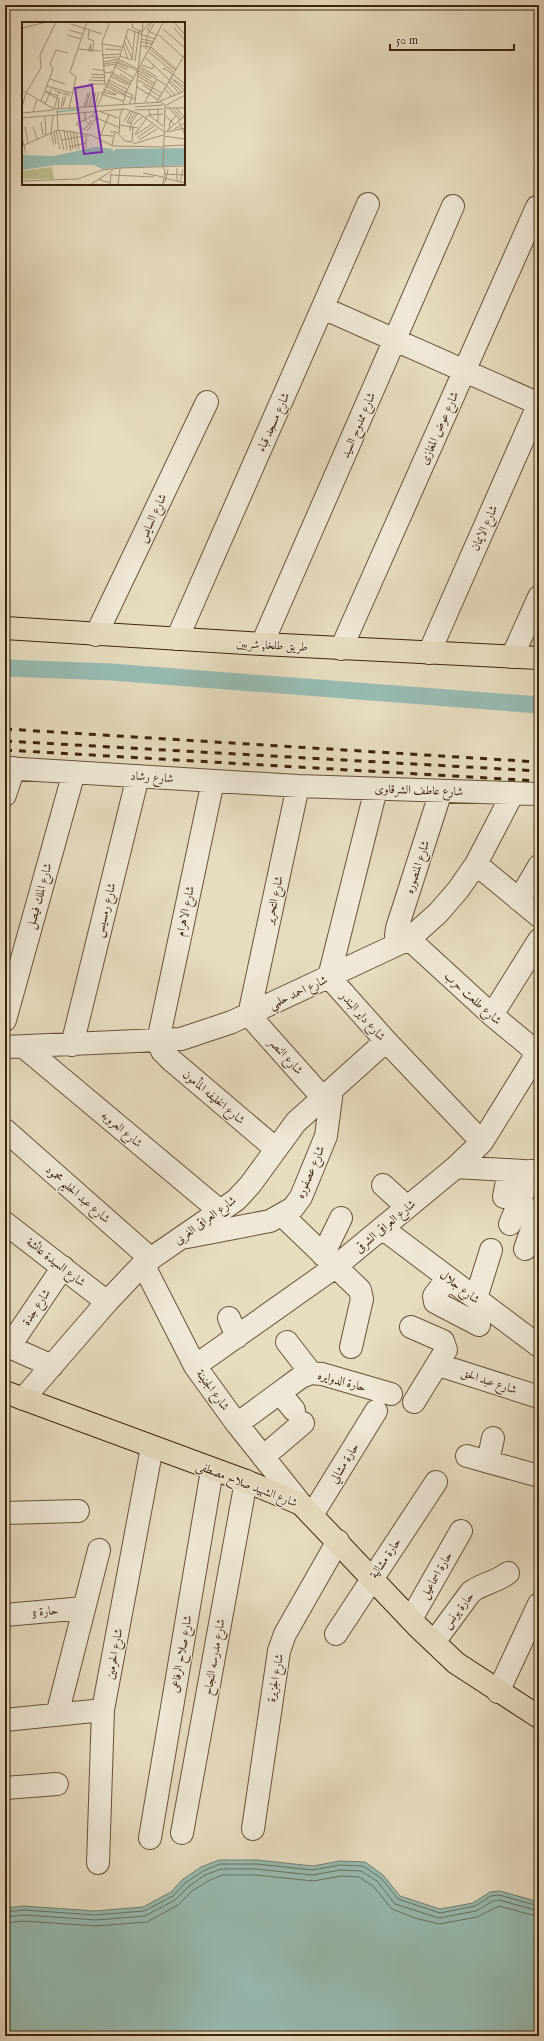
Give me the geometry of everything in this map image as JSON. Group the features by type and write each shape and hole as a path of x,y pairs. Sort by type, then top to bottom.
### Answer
{"main road":[{"name":"طريق طلخا, شربين","path":"5,628 96,635 539,658"},
{"name":"شارع الشهيد صلاح مصطفى","path":"14,1395 212,1470 246,1481 307,1509 411,1619 456,1663 498,1692 539,1717"}],"street":[{"name":"شارع مسجد قباء","path":"177,639 368,204"},
{"name":"شارع ممدوح السيد","path":"262,644 453,206"},
{"name":"شارع عوض المغازى","path":"341,648 537,207"},
{"path":"322,308 539,403"},
{"name":"شارع السايس","path":"96,635 207,402"},
{"name":"شارع الايمان","path":"430,653 539,403"},
{"path":"512,657 539,597"},
{"path":"5,795 9,768"},
{"name":"شارع رشاد","path":"9,768 298,786"},
{"name":"شارع الملك فيصل","path":"5,1020 74,772"},
{"name":"شارع رمسيس","path":"72,1045 138,776"},
{"name":"شارع الاهرام","path":"158,1042 213,781"},
{"name":"شارع عاطف الشرقاوى","path":"298,786 539,794"},
{"name":"شارع التحرير","path":"249,1014 298,786"},
{"path":"329,978 376,789"},
{"name":"شارع المنصوره","path":"404,941 396,936 397,928 441,791"},
{"name":"شارع احمد حلمي","path":"15,1047 158,1042 181,1039 196,1035 249,1014 329,978 404,941 438,913 458,890 476,864 513,793"},
{"path":"476,864 539,916"},
{"path":"519,900 539,866"},
{"path":"492,1015 539,940"},
{"name":"شارع طلعت حرب","path":"404,941 538,1052"},
{"name":"شارع داير البندر","path":"329,978 386,1041 482,1142"},
{"name":"شارع النصر","path":"249,1014 327,1094"},
{"name":"شارع العراقى الغربى","path":"14,1395 52,1366 107,1302 147,1261 236,1200 250,1185 296,1122 386,1041"},
{"name":"شارع الخليفه المأمون","path":"158,1042 162,1051 170,1059 276,1149"},
{"name":"شارع العروبه","path":"15,1047 220,1211"},
{"name":"شارع العراقى الشرقى","path":"195,1366 233,1327 329,1261 382,1228 456,1167 482,1142 538,1052"},
{"name":"شارع عصفوره","path":"181,1238 270,1221 282,1216 293,1208 301,1197 326,1136 327,1094"},
{"name":"شارع عبد الحليم محمود","path":"5,1130 147,1261"},
{"path":"456,1167 536,1172 510,1224"},
{"path":"504,1197 509,1170"},
{"path":"383,1185 407,1207"},
{"path":"525,1249 539,1208"},
{"path":"282,1216 360,1290 362,1299 351,1347"},
{"path":"329,1261 341,1218"},
{"name":"شارع السيدة عائشة","path":"6,1225 107,1302"},
{"name":"شارع جلال","path":"382,1228 539,1346"},
{"path":"476,1298 491,1250"},
{"name":"شارع الجنينة","path":"147,1261 195,1366 237,1424 307,1509"},
{"name":"شارع جدة","path":"7,1346 63,1267"},
{"path":"448,1278 434,1296 435,1302 479,1325"},
{"path":"411,1327 443,1341 446,1350 439,1365 414,1402"},
{"path":"287,1342 311,1373"},
{"path":"7,1346 52,1366"},
{"name":"شارع عبد الحق","path":"439,1365 539,1397"},
{"name":"حارة الدوايره","path":"237,1424 301,1377 311,1373 322,1374 391,1394"},
{"path":"263,1457 298,1416 280,1393"},
{"name":"حارة مشالي","path":"307,1509 376,1411"},
{"path":"488,1462 493,1438"},
{"name":"شارع الحرمين","path":"98,1863 103,1710 152,1447"},
{"path":"466,1456 539,1476"},
{"name":"شارع صلاح الرفاعى","path":"150,1838 212,1470"},
{"name":"شارع مدرسه النجاح","path":"182,1833 246,1481"},
{"name":"حارة مشالية","path":"336,1634 372,1577 436,1482"},
{"path":"5,1513 78,1511"},
{"name":"حارة اسماعيل","path":"411,1619 461,1531"},
{"name":"شارع الجزيرة","path":"253,1829 279,1651 285,1634 338,1542"},
{"path":"57,1715 98,1550"},
{"name":"حارة يونس","path":"434,1642 471,1592 479,1586 490,1585 500,1580 508,1573"},
{"path":"498,1692 539,1604"},
{"name":"حارة 3","path":"5,1615 84,1608"},
{"path":"5,1720 103,1710"},
{"path":"5,1788 57,1784"}],"water":[{"path":"219,1860 257,1860 313,1866 340,1861 365,1862 383,1875 400,1896 440,1909 473,1903 490,1892 500,1891 539,1902 539,2036 5,2036 5,1908 23,1906 95,1911 143,1907 171,1892 182,1880 201,1867"}],"waterway":[{"path":"5,668 111,672 539,705"}],"railway":[{"path":"5,729 539,762"},
{"path":"5,741 539,771"},
{"path":"5,750 539,781"}]}
